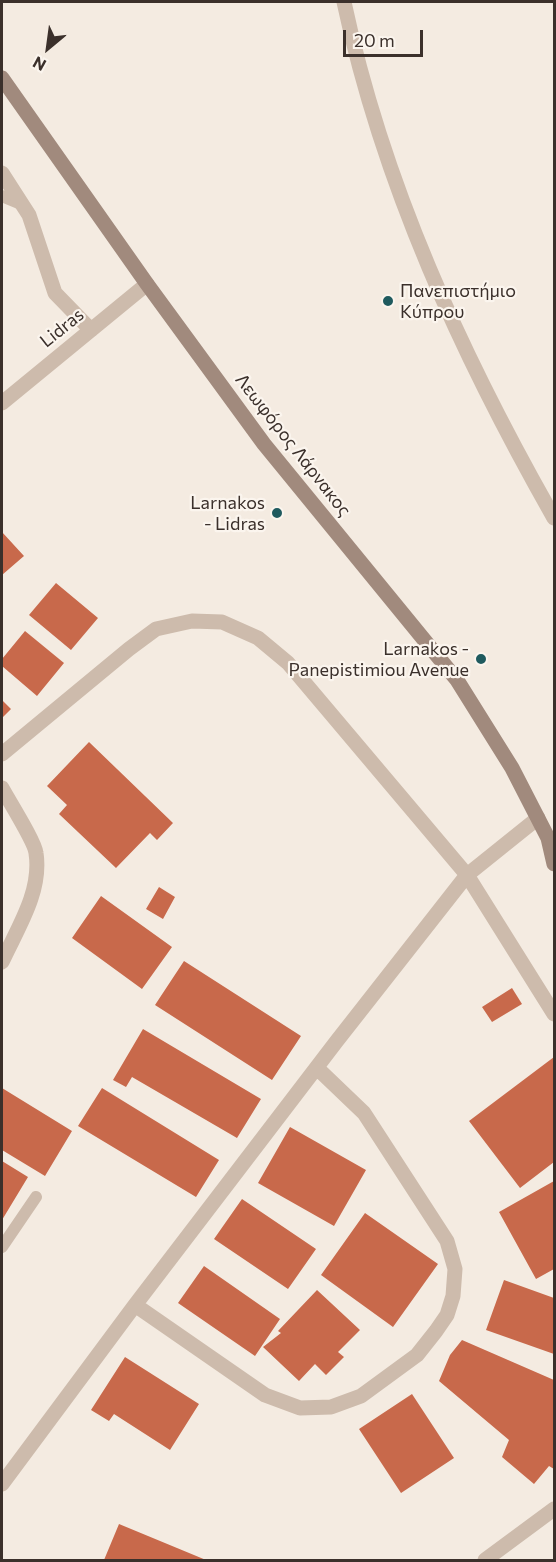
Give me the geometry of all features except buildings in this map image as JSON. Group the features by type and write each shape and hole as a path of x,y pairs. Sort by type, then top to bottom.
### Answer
{"main road":[{"name":"Λεωφόρος Λάρνακος","path":"2,78 147,284 264,444 457,680 513,768 551,840 555,864"}],"street":[{"path":"344,2 383,146 424,260 464,347 555,518"},
{"path":"2,173 29,215 55,293 91,330"},
{"name":"Lidras","path":"2,403 147,284"},
{"path":"2,754 156,629 192,621 222,622 258,638 288,663 468,875 555,1014"},
{"path":"2,788 36,851 36,883 26,912 2,962"},
{"path":"2,1484 135,1305 468,875 538,818"},
{"path":"135,1305 264,1395 300,1408 331,1407 361,1396 417,1355 436,1331 447,1315 453,1296 455,1269 447,1241 364,1113 317,1068"},
{"path":"485,1560 555,1509"}],"lane":[{"path":"2,196 21,204"},
{"path":"2,1247 36,1197"}],"place":[{"name":"Πανεπιστήμιο Κύπρου","path":"388,301"},
{"name":"Larnakos - Lidras","path":"277,513"},
{"name":"Larnakos - Panepistimiou Avenue","path":"481,659"}]}
